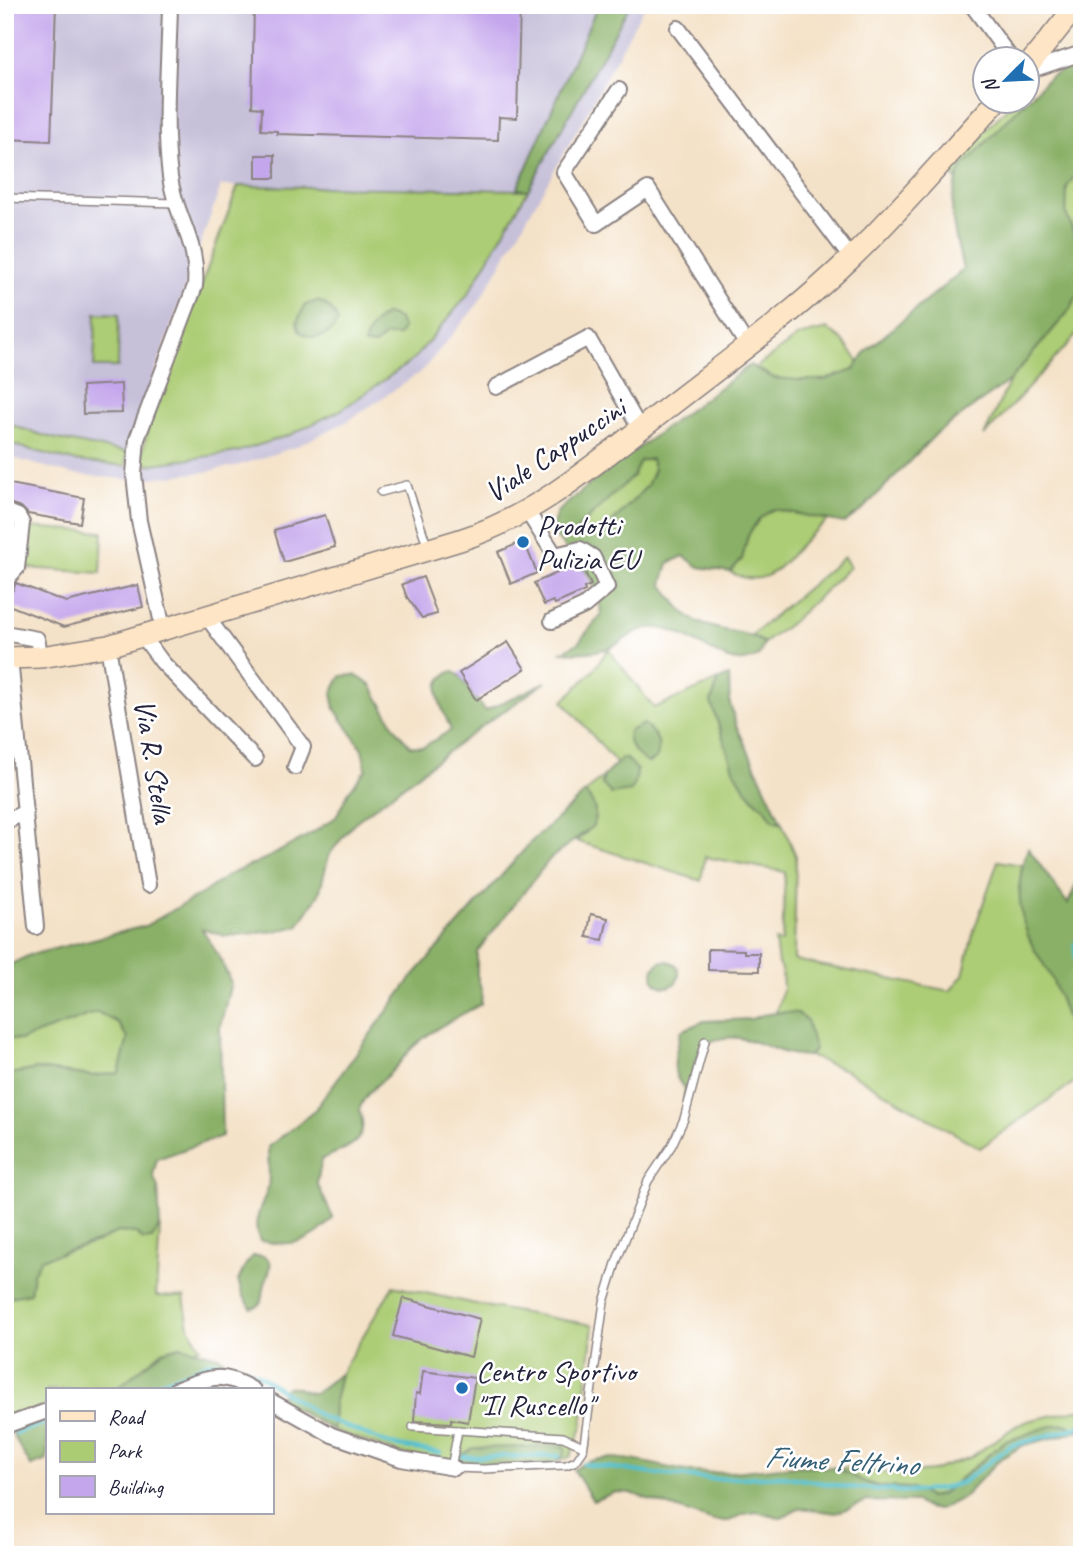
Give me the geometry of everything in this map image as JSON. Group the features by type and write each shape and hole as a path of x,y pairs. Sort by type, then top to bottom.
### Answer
{"street":[{"path":"163,628 139,521 134,474 136,439 195,285 193,248 171,182 167,156 170,5"},
{"path":"972,5 1002,46"},
{"path":"1042,48 1077,5"},
{"path":"678,28 851,258"},
{"path":"1042,67 1082,54"},
{"path":"619,90 564,172 596,224 648,189 747,345"},
{"name":"Viale Cappuccini","path":"8,658 41,657 108,646 429,550 484,532 527,511 640,429 747,345 851,258 916,193 984,116"},
{"path":"496,387 588,338 640,429"},
{"path":"5,511 18,516 22,523 17,568 5,581"},
{"path":"527,511 555,555 580,549 593,557 607,587 584,606 552,621"},
{"path":"207,617 303,747 295,767"},
{"path":"5,633 37,639 41,657"},
{"path":"142,635 162,662 255,759"},
{"name":"Via R. Stella","path":"108,646 148,885"},
{"path":"8,658 36,926"},
{"path":"5,821 24,812"},
{"path":"182,1388 221,1376 248,1388"},
{"path":"273,1402 332,1435 401,1459 453,1468"},
{"path":"5,1426 46,1411"}],"lane":[{"path":"5,198 177,203"},
{"path":"381,492 407,485 429,550"},
{"path":"458,1430 453,1468 566,1465 576,1461 583,1446 604,1301 648,1181 672,1145 684,1119 705,1041"},
{"path":"413,1427 563,1437 583,1446"}],"shaded area":[{"path":"5,5 598,5 517,189 221,186 127,452 72,443 26,431 5,422"},
{"path":"630,5 645,5 583,120 478,304 422,371 348,421 295,447 240,465 134,480 71,474 5,456 5,441 73,461 134,467 237,452 290,434 341,410 413,361 467,296"}],"green space":[{"path":"598,5 630,5 528,190 517,189"},
{"path":"1082,61 1082,165 1067,187 1066,214 1081,261 1082,288 1068,312 1010,380 936,434 861,511 844,523 773,509 759,519 748,535 742,559 730,572 699,567 684,556 668,563 662,584 681,609 704,625 748,635 764,643 759,656 735,661 673,631 654,628 638,631 605,649 562,652 578,643 601,615 590,578 551,531 557,512 594,481 750,365 774,378 800,380 824,380 854,370 866,351 963,270 952,206 957,180 963,166 1011,116 1042,116 1042,84 1049,77","holes":["651,459 654,470 647,486 610,525 596,534 575,533 633,476 640,461"]},
{"path":"999,116 1011,116 963,166 956,180 946,170"},
{"path":"1082,165 1082,329 984,436 1010,380 1068,312 1075,236 1066,214 1067,187"},
{"path":"238,186 528,190 467,296 413,360 341,410 290,435 237,452 140,466 147,431"},
{"path":"317,301 330,309 338,322 330,332 321,337 299,331 297,322 305,305"},
{"path":"96,313 119,314 118,367 94,367"},
{"path":"387,314 399,319 403,329 398,336 385,336 375,345 364,345 372,327"},
{"path":"827,329 843,341 859,362 853,369 833,378 796,381 775,378 755,368 798,336"},
{"path":"5,422 50,437 127,452 126,466 73,461 13,445 5,441"},
{"path":"651,459 654,470 647,486 610,525 597,534 575,533 632,476 640,461"},
{"path":"773,509 828,520 772,573 754,579 730,572 742,559 748,535 759,519"},
{"path":"28,527 103,532 101,573 25,568"},
{"path":"844,557 850,567 792,622 764,643 752,635"},
{"path":"608,649 654,708 719,680 711,702 733,768 744,787 773,820 782,823 796,856 794,960 950,991 963,975 974,930 998,861 1022,865 1019,889 1033,946 1051,976 1065,1012 1080,1078 980,1148 845,1070 809,1056 814,1049 783,1012 776,1013 783,988 775,941 782,942 785,872 705,857 701,881 576,841 595,819 594,807 585,793 604,776 602,784 637,770 627,759 622,758 617,764 563,701 594,670"},
{"path":"453,671 460,676 485,711 546,682 482,726 354,823 329,855 319,894 298,926 225,936 202,929 231,983 220,1027 222,1136 157,1159 153,1175 158,1188 160,1226 152,1239 143,1240 136,1233 117,1232 97,1242 41,1259 33,1273 30,1293 5,1298 5,1075 37,1069 92,1076 119,1073 128,1038 117,1022 97,1012 21,1040 5,1038 5,972 13,963 30,955 145,926 203,893 228,875 269,857 336,817 348,793 366,769 362,749 335,709 332,693 341,676 355,675 371,685 394,726 410,746 423,747 451,730 438,698 438,689 444,676"},
{"path":"729,676 730,704 736,725 782,823 773,820 744,787 733,768 711,702 719,680"},
{"path":"644,724 655,736 659,748 656,759 648,763 633,750 629,741 629,731"},
{"path":"622,758 635,767 636,781 631,791 611,794 602,784 604,776"},
{"path":"585,793 594,808 593,826 550,859 477,952 481,1004 436,1029 412,1048 365,1098 359,1110 362,1130 359,1137 348,1147 322,1159 317,1183 333,1218 318,1233 301,1241 260,1241 256,1226 268,1187 268,1147 313,1112 414,975 531,842"},
{"path":"1028,848 1068,904 1082,870 1082,1088 1074,1046 1062,1006 1052,979 1033,947 1021,911 1021,873"},
{"path":"666,961 675,965 679,974 675,983 666,987 657,983 653,974 657,965"},
{"path":"97,1012 117,1022 128,1038 119,1073 92,1076 37,1069 5,1075 5,1038 21,1040"},
{"path":"783,1012 797,1013 807,1020 814,1049 809,1056 795,1055 744,1039 717,1040 701,1046 684,1099 685,1088 679,1082 675,1069 681,1031 704,1021 751,1019"},
{"path":"160,1226 156,1296 184,1297 189,1327 200,1347 193,1350 180,1346 163,1351 117,1388 46,1388 46,1405 5,1420 5,1298 30,1293 33,1273 41,1259 97,1242 117,1232 136,1233 152,1239"},
{"path":"253,1256 263,1256 270,1261 270,1268 261,1302 251,1308 238,1281"},
{"name":"Centro Sportivo \"Il Ruscello\"","path":"393,1286 593,1325 582,1427 570,1457 552,1463 458,1463 401,1454 333,1430 334,1402 340,1374"},
{"path":"180,1346 218,1356 226,1361 218,1372 174,1388 117,1388 163,1351"},
{"path":"340,1374 334,1402 333,1430 278,1400 287,1387 315,1393"},
{"path":"1082,1409 1082,1431 1066,1424 1005,1441 942,1494 928,1498 909,1488 874,1485 831,1467 900,1474 932,1471 971,1457 1016,1426"},
{"path":"46,1416 46,1460 31,1466 13,1436 13,1430"},
{"path":"1066,1424 1080,1431 1024,1445 1000,1459 963,1498 938,1510 916,1502 867,1501 836,1513 801,1508 779,1518 757,1512 729,1521 714,1521 630,1493 616,1492 593,1501 574,1470 587,1462 616,1458 711,1473 795,1466 828,1467 872,1485 911,1488 929,1498 942,1494 1005,1441 1050,1426"},
{"path":"564,1446 566,1452 560,1460 544,1465 458,1463 459,1457 473,1448"}],"building":[{"path":"5,5 56,5 51,141 5,139"},
{"path":"254,5 520,5 517,118 499,117 498,140 277,134 277,131 261,130 262,108 252,107"},
{"path":"256,155 275,155 275,178 256,178"},
{"path":"121,384 122,413 83,414 82,386"},
{"path":"5,483 84,498 80,523 28,514 21,507 5,502"},
{"path":"325,515 335,547 284,562 274,530"},
{"path":"524,541 537,573 511,584 498,552"},
{"path":"573,566 575,569 582,566 591,585 584,588 585,591 555,604 553,601 544,605 534,583"},
{"path":"423,577 437,614 422,618 407,597 402,584"},
{"path":"16,583 66,602 138,585 143,607 64,627 6,604"},
{"path":"508,642 525,669 476,700 459,673"},
{"path":"591,914 608,918 603,940 587,937"},
{"path":"708,949 759,953 759,971 708,970"},
{"path":"403,1298 480,1319 471,1357 393,1336"},
{"path":"423,1371 475,1378 468,1422 451,1419 451,1423 414,1421 416,1393 420,1394"}],"waterway":[{"path":"1082,932 1075,946 1082,1025"},
{"name":"Fiume Feltrino","path":"143,1388 190,1372 208,1362 231,1364 256,1373 320,1416 392,1445 440,1453"},
{"name":"Fiume Feltrino","path":"16,1433 46,1422"},
{"name":"Fiume Feltrino","path":"584,1464 713,1479 783,1476 846,1487 910,1492 940,1489 963,1482 1010,1446 1082,1426"},
{"name":"Fiume Feltrino","path":"463,1457 559,1456"}],"place":[{"name":"Prodotti Pulizia EU","path":"523,542"},
{"name":"Centro Sportivo \"Il Ruscello\"","path":"462,1388"}]}
